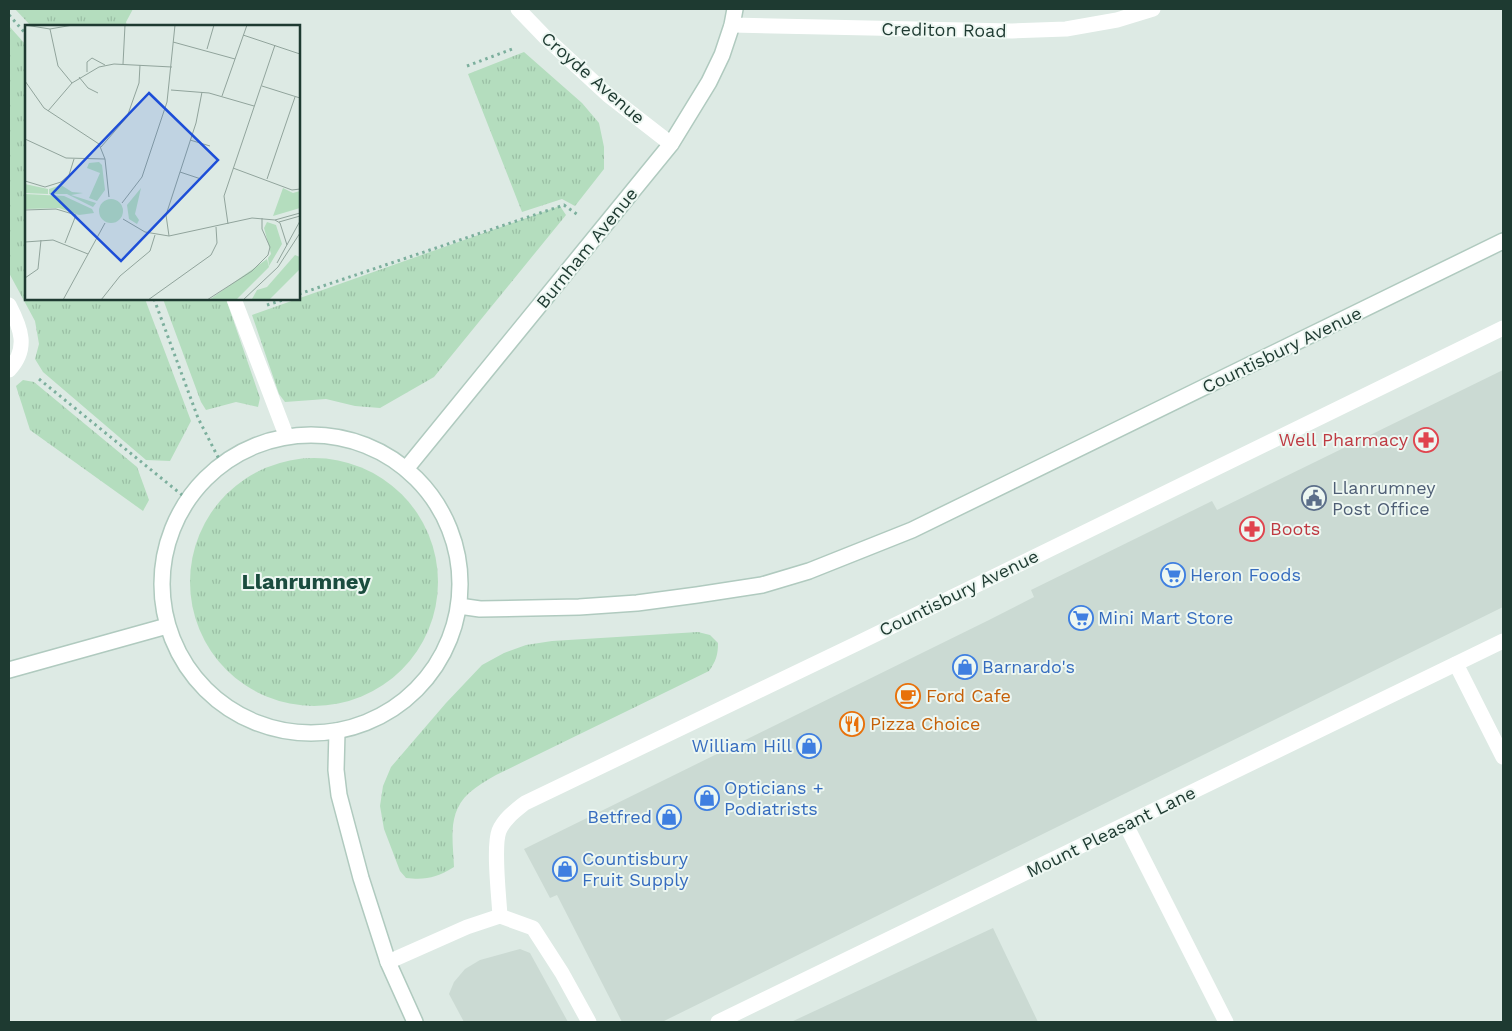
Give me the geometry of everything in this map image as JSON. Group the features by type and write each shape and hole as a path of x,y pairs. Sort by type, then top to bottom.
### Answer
{"street":[{"name":"Croyde Avenue","path":"518,9 545,37 608,94 671,144"},
{"name":"Burnham Avenue","path":"406,469 671,144 709,82 722,54 732,25 735,9"},
{"name":"Crediton Road","path":"732,25 1012,31 1066,29 1117,20 1153,9"},
{"name":"Countisbury Avenue","path":"459,606 480,609 579,607 637,603 762,584 809,571 912,530 1503,241"},
{"path":"234,300 286,435"},
{"path":"9,305 20,330 21,343 13,366"},
{"name":"Countisbury Avenue","path":"500,916 497,849 499,832 508,817 525,803 729,706 1503,328"},
{"path":"329,434 366,445 395,460 414,474 436,501 452,534 460,570 459,606 448,645 432,672 408,698 380,717 337,731 315,734 290,732 264,726 240,716 223,706 193,676 167,626 162,604 161,572 163,555 171,527 187,499 202,479 221,463 254,444 286,435 329,434"},
{"path":"9,670 167,626"},
{"name":"Mount Pleasant Lane","path":"718,1022 1503,641"},
{"path":"1456,664 1503,757"},
{"path":"337,731 336,770 339,795 361,878 388,962 415,1022"},
{"path":"1126,825 1226,1022"},
{"path":"388,962 468,927 500,916 533,928 562,973 589,1022"}],"path":[{"path":"9,15 25,33"},
{"path":"467,66 545,37"},
{"path":"300,294 564,205 601,231"},
{"path":"154,300 198,418 221,463"},
{"path":"13,366 187,499"}],"shaded area":[{"path":"1503,370 1503,607 662,1022 622,1022 557,895 550,898 524,849 989,620 1034,597 1031,590 1212,501 1217,510"},
{"path":"993,928 1038,1022 791,1022"},
{"path":"520,949 530,953 568,1022 464,1022 449,994 454,982 465,969 480,960"}],"green space":[{"path":"15,9 133,9 126,22 127,25 30,25"},
{"path":"9,26 25,44 25,300 145,300 191,421 170,461 146,460 43,372 35,359 39,344 35,321 9,273"},
{"path":"524,52 582,103 599,123 604,147 604,169 575,206 562,199 522,212 468,74"},
{"path":"560,206 566,215 434,377 380,408 355,406 326,399 285,402 279,394 252,315 294,300 300,300 300,298"},
{"path":"163,300 226,300 260,398 258,407 236,402 206,410 201,402"},
{"path":"23,380 34,382 137,467 149,500 143,511 30,430 16,386"},
{"path":"314,458 350,463 383,479 402,494 417,513 433,546 438,582 433,618 417,651 402,670 383,685 350,701 314,706 278,701 245,685 226,670 211,651 195,618 190,582 195,546 211,513 226,494 245,479 278,463"},
{"path":"698,632 710,635 718,643 716,658 709,671 482,783 462,801 454,818 454,867 442,874 419,879 406,878 400,871 384,829 380,806 383,786 391,767 446,703 482,665 504,653 526,645 552,641"}],"place":[{"name":"Well Pharmacy","path":"1426,440"},
{"name":"Llanrumney Post Office","path":"1314,498"},
{"name":"Boots","path":"1252,529"},
{"name":"Heron Foods","path":"1173,575"},
{"name":"Mini Mart Store","path":"1081,618"},
{"name":"Barnardo's","path":"965,667"},
{"name":"Ford Cafe","path":"908,696"},
{"name":"Pizza Choice","path":"852,724"},
{"name":"William Hill","path":"809,746"},
{"name":"Opticians + Podiatrists","path":"707,798"},
{"name":"Betfred","path":"669,817"},
{"name":"Countisbury Fruit Supply","path":"565,869"}],"district":[{"name":"Llanrumney","path":"306,581"}]}
